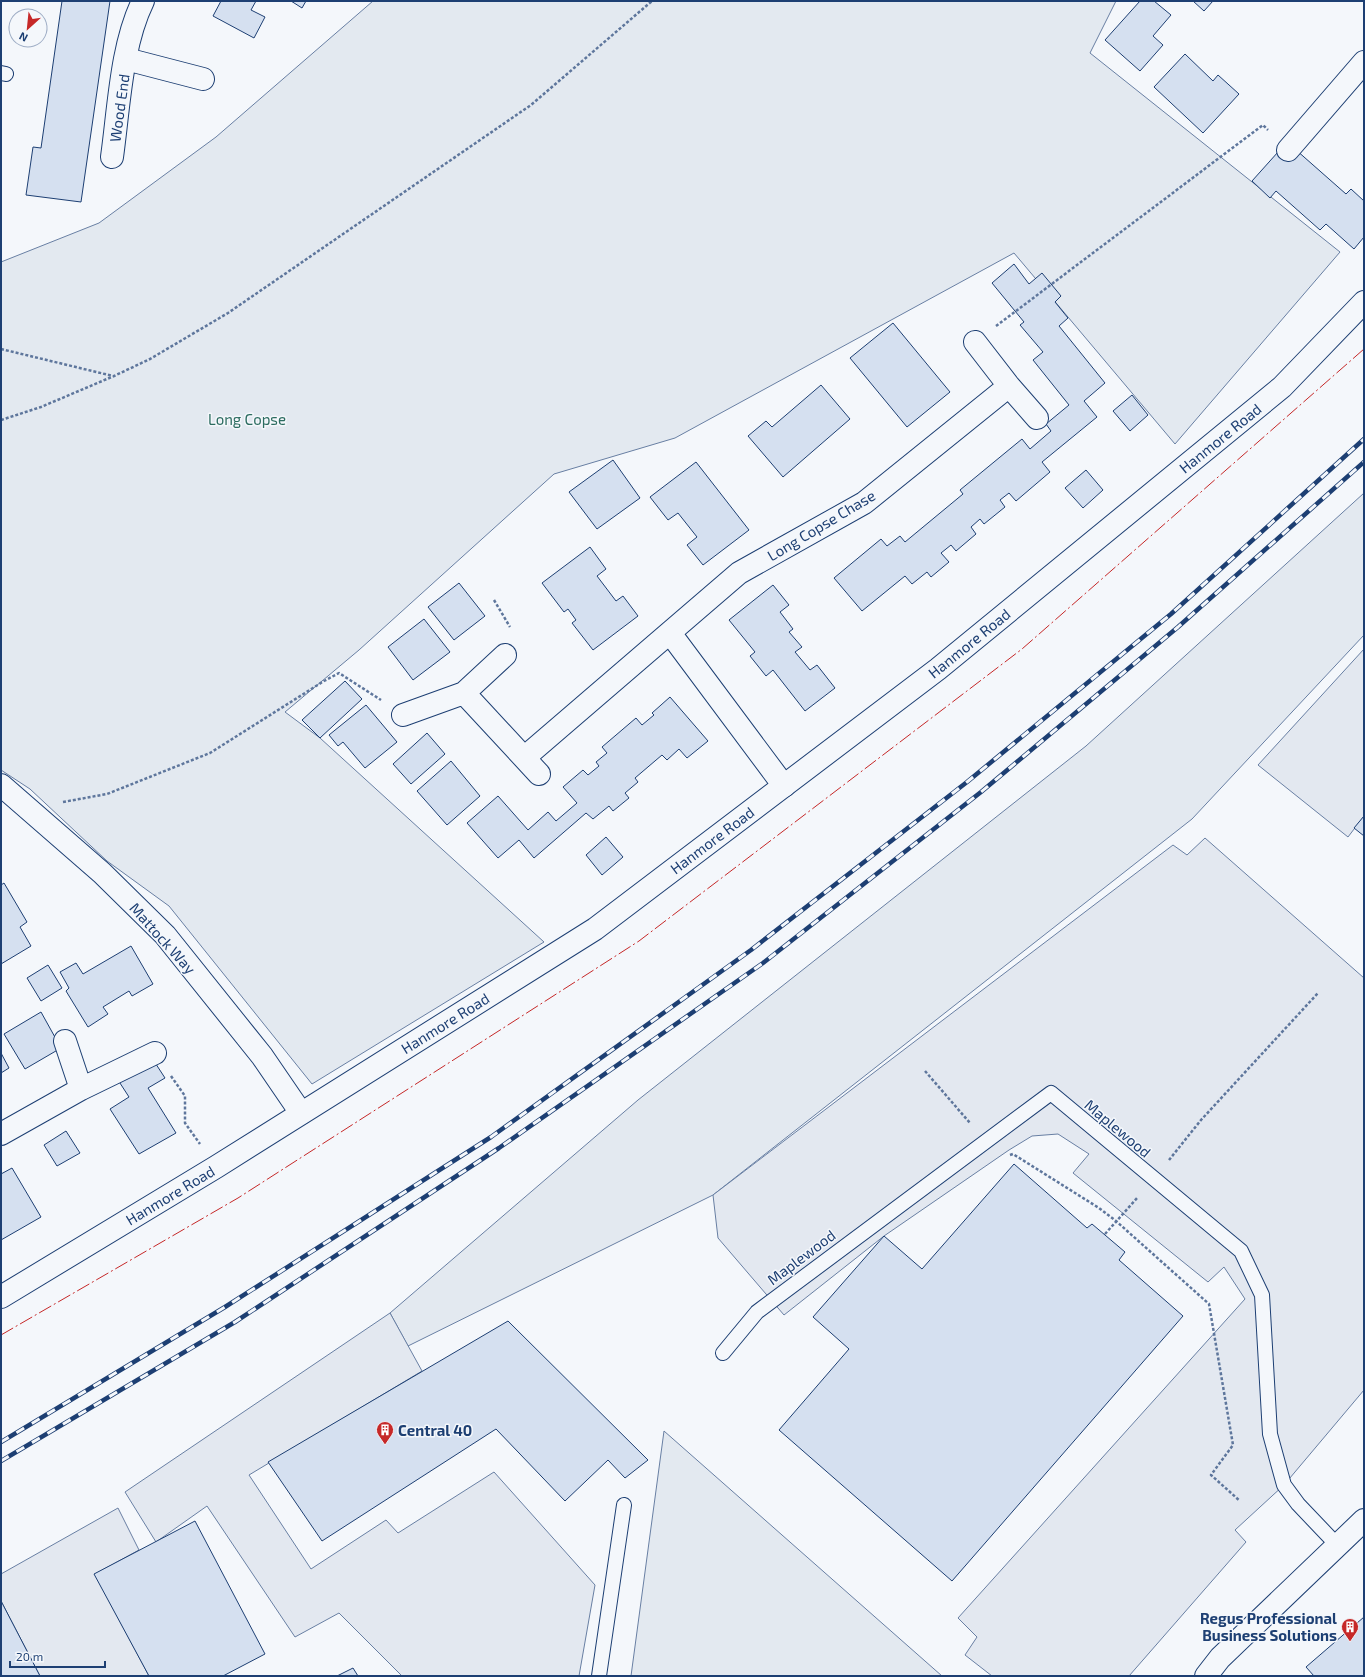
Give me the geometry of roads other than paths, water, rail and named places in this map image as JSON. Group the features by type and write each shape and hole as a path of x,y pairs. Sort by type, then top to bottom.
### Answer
{"street":[{"name":"Wood End","path":"112,157 126,59 135,17 143,1"},
{"name":"Wood End","path":"126,59 203,79"},
{"path":"1288,150 1364,62"},
{"name":"Hanmore Road","path":"1,1297 216,1167 595,929 938,669 1282,387 1364,302"},
{"path":"975,342 1009,386 1037,418"},
{"name":"Long Copse Chase","path":"525,757 739,573 864,503 1009,386"},
{"path":"670,633 784,786"},
{"path":"403,715 464,693 505,655"},
{"path":"464,693 525,757 539,774"},
{"name":"Mattock Way","path":"1,785 102,873 165,935 262,1056 301,1113"},
{"path":"65,1041 81,1089"},
{"path":"1,1134 81,1089 155,1053"},
{"path":"1206,1676 1220,1658 1364,1520"}],"lane":[{"name":"Maplewood","path":"723,1353 757,1312 1051,1093 1241,1251 1262,1295 1270,1434 1284,1485 1298,1504 1337,1545"},
{"path":"599,1676 624,1504"}],"railway":[{"path":"1,1442 225,1307 491,1137 751,950 967,782 1171,614 1364,439"},
{"path":"1,1461 235,1322 499,1148 763,963 981,792 1178,627 1364,462"}],"place":[{"name":"Central 40","path":"385,1445"},
{"name":"Regus Professional Business Solutions","path":"1350,1642"}],"park label":[{"name":"Long Copse","path":"247,419"}]}
